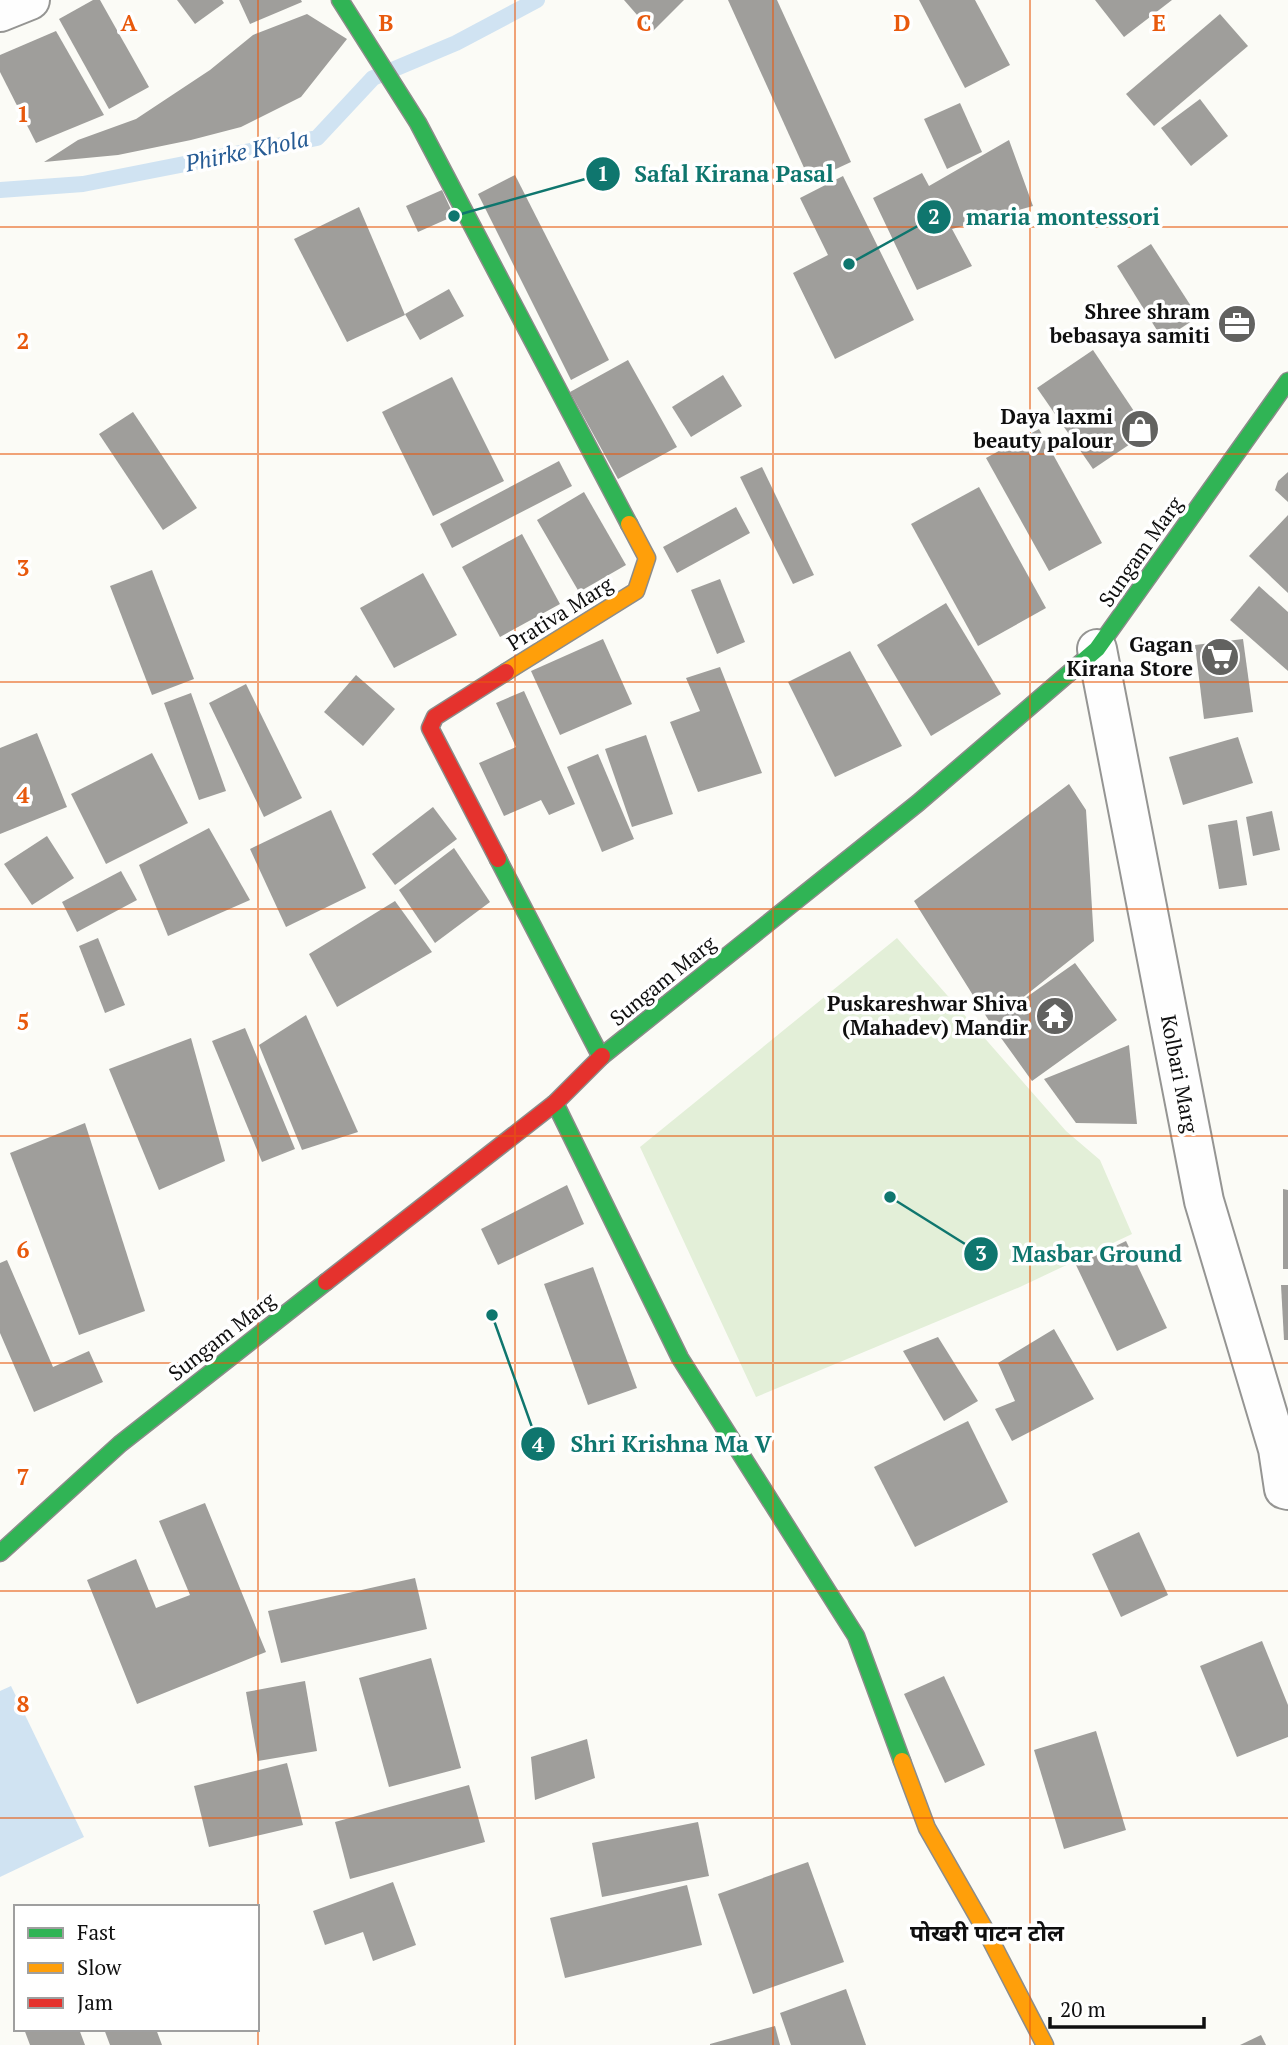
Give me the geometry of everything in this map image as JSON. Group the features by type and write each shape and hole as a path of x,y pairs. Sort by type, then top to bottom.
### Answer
{"street":[{"path":"0,12 30,0"},
{"name":"Prativa Marg","path":"340,0 405,102 647,558 636,591 435,717 429,728 601,1057"},
{"name":"Sungam Marg","path":"0,1553 120,1444 555,1102 601,1057 918,803 1097,649 1288,381"},
{"name":"Kolbari Marg","path":"1097,649 1204,1201 1278,1449 1284,1489 1288,1490"},
{"path":"555,1102 680,1358 856,1636 927,1828 987,1933 1045,2045"}],"green space":[{"path":"897,938 1066,1131 1100,1160 1132,1234 1020,1287 756,1397 640,1147"}],"water":[{"path":"11,1686 84,1837 0,1877 0,1691"}],"building":[{"path":"93,0 100,0 149,87 109,109 59,19"},
{"path":"177,0 222,0 224,3 195,24"},
{"path":"239,0 301,0 302,2 250,24"},
{"path":"624,0 684,0 652,32"},
{"path":"728,0 777,0 851,162 810,181"},
{"path":"919,0 975,0 1010,65 965,88"},
{"path":"1095,0 1172,0 1124,37"},
{"path":"307,14 347,39 301,97 241,127 191,140 118,155 44,162 78,140 136,119 210,70 253,35"},
{"path":"1220,14 1248,46 1154,126 1126,94"},
{"path":"56,31 104,115 36,143 0,72 0,55"},
{"path":"1200,99 1228,136 1191,166 1161,128"},
{"path":"960,103 982,152 947,169 924,119"},
{"path":"1009,140 1033,206 952,229 972,266 917,290 873,198 922,173 929,186"},
{"path":"515,175 609,360 571,380 478,194"},
{"path":"843,176 914,320 835,359 793,273 828,255 800,198"},
{"path":"442,190 454,216 418,232 406,206"},
{"path":"359,207 405,315 347,342 294,239"},
{"path":"1151,244 1198,317 1163,340 1117,266"},
{"path":"449,289 464,316 420,340 405,314"},
{"path":"1093,350 1148,432 1093,469 1037,388"},
{"path":"628,360 677,447 618,479 570,392"},
{"path":"723,375 742,406 691,437 672,407"},
{"path":"452,377 504,481 433,516 382,412"},
{"path":"133,412 197,508 163,530 99,434"},
{"path":"1039,429 1102,543 1049,571 986,458"},
{"path":"559,461 572,486 452,548 440,524"},
{"path":"762,467 814,575 793,584 740,477"},
{"path":"1288,472 1288,502 1275,490 1278,481"},
{"path":"979,487 1046,608 978,646 911,524"},
{"path":"584,492 626,565 579,592 537,520"},
{"path":"736,507 750,533 677,573 663,547"},
{"path":"1288,515 1288,593 1249,556"},
{"path":"522,534 560,604 500,637 462,567"},
{"path":"152,570 194,679 152,695 110,586"},
{"path":"423,573 457,635 394,668 360,608"},
{"path":"720,579 745,642 717,654 691,590"},
{"path":"1259,586 1288,612 1288,671 1230,620"},
{"path":"946,603 1001,694 931,736 877,645"},
{"path":"603,639 632,704 560,735 531,671"},
{"path":"1243,639 1253,712 1204,719 1195,645"},
{"path":"850,651 902,746 835,777 788,682"},
{"path":"720,667 762,773 698,792 670,722 700,711 686,678"},
{"path":"356,675 395,709 363,746 324,712"},
{"path":"246,684 302,798 264,817 209,703"},
{"path":"524,691 575,804 549,815 541,800 504,816 479,763 516,747 496,703"},
{"path":"191,693 226,791 199,800 164,703"},
{"path":"37,733 67,807 0,834 0,748"},
{"path":"646,735 673,814 632,827 605,749"},
{"path":"1238,737 1253,783 1183,805 1169,757"},
{"path":"152,753 188,823 106,864 71,794"},
{"path":"598,754 634,839 602,852 567,767"},
{"path":"1069,784 1086,810 1094,941 1001,1015 1075,963 1117,1020 1032,1081 991,1024 914,901"},
{"path":"433,807 457,839 395,885 372,854"},
{"path":"331,810 366,888 286,927 250,849"},
{"path":"1272,811 1280,850 1253,856 1246,817"},
{"path":"1237,820 1247,885 1219,889 1208,825"},
{"path":"209,828 250,900 168,936 139,865"},
{"path":"47,836 74,878 32,905 4,864"},
{"path":"454,848 490,902 435,943 399,890"},
{"path":"121,871 137,900 77,932 62,902"},
{"path":"395,901 432,952 337,1007 309,954"},
{"path":"98,938 125,1005 105,1013 79,946"},
{"path":"306,1015 358,1132 302,1150 259,1045"},
{"path":"245,1028 295,1149 262,1162 212,1041"},
{"path":"191,1038 225,1161 159,1190 109,1069"},
{"path":"1129,1045 1137,1124 1076,1123 1044,1079"},
{"path":"85,1123 145,1311 79,1335 10,1153"},
{"path":"567,1185 584,1224 498,1265 481,1229"},
{"path":"1283,1189 1288,1190 1288,1269 1283,1269"},
{"path":"1126,1241 1167,1328 1117,1351 1076,1265"},
{"path":"7,1260 53,1367 89,1351 103,1382 34,1412 0,1333 0,1263"},
{"path":"593,1267 637,1388 588,1405 544,1284"},
{"path":"1281,1285 1288,1285 1288,1340 1284,1340"},
{"path":"1054,1329 1094,1399 1012,1441 995,1409 1015,1401 998,1363"},
{"path":"938,1337 978,1401 944,1421 903,1351"},
{"path":"968,1421 1008,1502 915,1547 874,1467"},
{"path":"205,1503 266,1652 137,1704 87,1580 136,1559 156,1608 190,1595 159,1521"},
{"path":"1139,1532 1168,1595 1121,1617 1092,1554"},
{"path":"415,1578 427,1629 281,1663 268,1611"},
{"path":"1262,1641 1288,1705 1288,1737 1237,1757 1200,1666"},
{"path":"431,1658 461,1768 389,1787 359,1678"},
{"path":"944,1676 985,1765 945,1783 904,1694"},
{"path":"305,1681 317,1751 258,1761 246,1692"},
{"path":"1096,1731 1126,1830 1064,1849 1034,1750"},
{"path":"587,1739 595,1778 535,1800 531,1757"},
{"path":"287,1763 303,1825 209,1847 194,1786"},
{"path":"469,1785 485,1842 350,1879 335,1822"},
{"path":"698,1822 709,1876 602,1897 592,1843"},
{"path":"808,1862 844,1962 753,1994 718,1894"},
{"path":"393,1882 416,1945 373,1961 363,1932 325,1945 313,1911"},
{"path":"687,1885 702,1945 565,1978 550,1918"},
{"path":"846,1989 866,2045 791,2045 780,2013"},
{"path":"775,2026 780,2045 710,2045 710,2044"},
{"path":"25,2031 80,2031 85,2045 30,2045"},
{"path":"105,2031 157,2031 162,2045 110,2045"},
{"path":"1261,2035 1266,2045 1240,2045"}],"waterway":[{"name":"Phirke Khola","path":"0,190 83,184 317,138 373,78 456,43 537,0"}],"traffic: fast":[{"path":"340,0 418,123 629,524"},
{"path":"602,1056 918,803 1097,649 1288,381"},
{"path":"498,859 601,1057"},
{"path":"555,1103 680,1358 856,1636 902,1761"},
{"path":"0,1553 120,1444 326,1282"}],"traffic: slow":[{"path":"506,672 636,591 647,558 629,524"},
{"path":"902,1761 927,1828 987,1933 1045,2045"}],"traffic: jam":[{"path":"498,859 430,728 435,717 506,672"},
{"path":"326,1282 555,1103 602,1056"}],"place":[{"name":"Safal Kirana Pasal","path":"454,216"},
{"name":"maria montessori","path":"849,264"},
{"name":"Shree shram bebasaya samiti","path":"1237,324"},
{"name":"Daya laxmi beauty palour","path":"1140,429"},
{"name":"Gagan Kirana Store","path":"1220,657"},
{"name":"Puskareshwar Shiva (Mahadev) Mandir","path":"1055,1016"},
{"name":"Masbar Ground","path":"890,1197"},
{"name":"Shri Krishna Ma V","path":"492,1315"}],"district":[{"name":"पोखरी पाटन टोल","path":"987,1933"}]}
